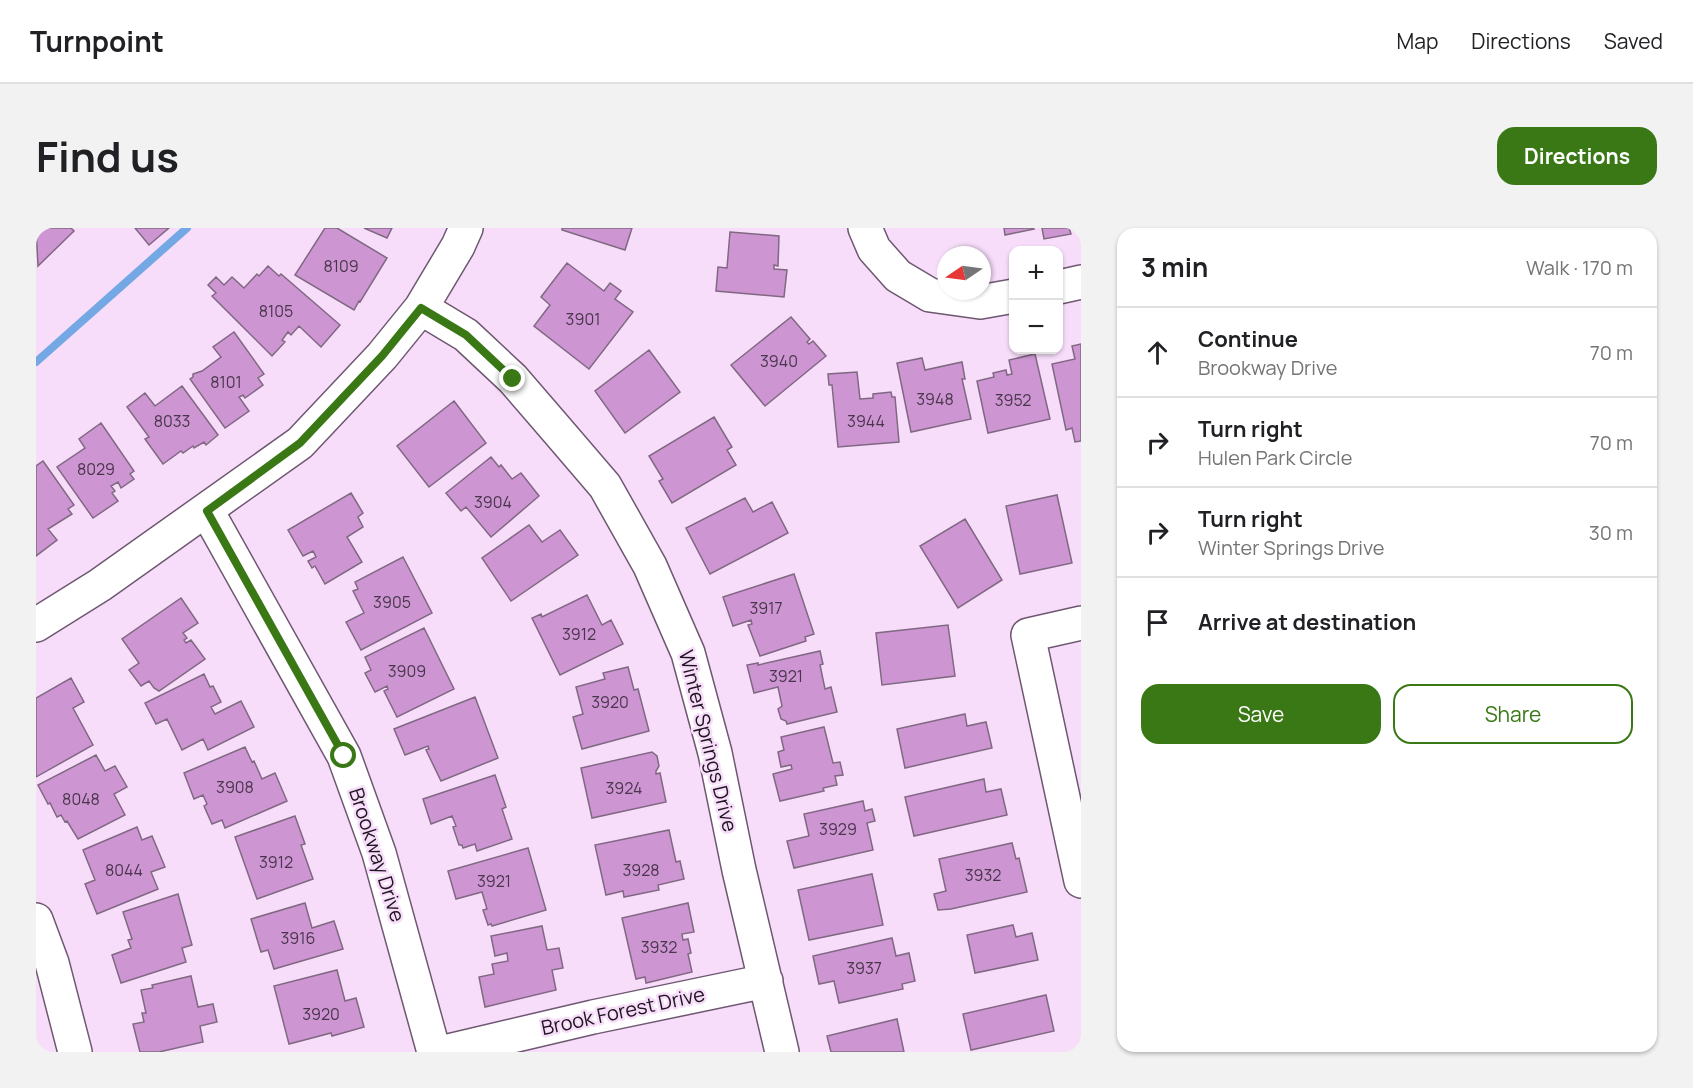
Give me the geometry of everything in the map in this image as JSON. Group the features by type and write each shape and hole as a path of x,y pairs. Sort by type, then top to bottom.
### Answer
{"street":[{"path":"36,626 207,511 300,443 382,356 421,308 458,246 466,228"},
{"path":"864,228 874,249 897,276 930,295 980,302 1009,297"},
{"path":"1063,286 1081,282"},
{"name":"Winter Springs Drive","path":"421,308 466,335 513,379 605,486 650,566 691,664 715,753 739,870 782,1052"},
{"name":"Brookway Drive","path":"207,511 344,756 379,853 434,1052"},
{"path":"1081,623 1028,635 1081,881"},
{"path":"36,920 52,963 75,1052"},
{"name":"Brook Forest Drive","path":"444,1052 593,1017 766,981"}],"building":[{"path":"36,228 71,228 74,231 38,266"},
{"path":"135,228 169,228 149,245"},
{"path":"325,228 337,228 387,258 354,310 295,275"},
{"path":"364,228 392,228 387,238"},
{"path":"562,228 632,228 625,250 562,230"},
{"path":"1004,228 1033,228 1034,229 1005,235"},
{"path":"1042,228 1069,228 1071,234 1044,239"},
{"path":"730,232 779,236 778,266 774,265 774,269 787,270 784,297 716,291 718,267 727,268"},
{"path":"567,263 604,291 610,283 621,291 615,299 633,312 589,369 534,326 550,305 541,297"},
{"path":"268,266 279,276 281,274 340,325 321,347 299,326 291,335 288,332 282,340 285,342 272,356 212,296 216,293 208,285 216,277 224,285 232,277 244,288"},
{"path":"791,317 810,339 807,342 809,344 813,341 826,356 765,406 731,365"},
{"path":"234,332 264,374 258,378 263,385 245,398 243,395 239,397 249,411 225,428 190,379 193,374 202,371 221,357 213,347"},
{"path":"1081,344 1081,441 1075,442 1072,428 1066,430 1052,364 1075,359 1072,346"},
{"path":"649,350 680,392 625,433 595,391"},
{"path":"1035,354 1050,419 988,433 977,381 994,377 993,373 1006,370 1007,375 1012,374 1009,360"},
{"path":"922,358 925,370 962,362 965,379 962,379 971,419 911,432 897,363"},
{"path":"857,372 860,399 873,398 873,394 891,392 892,397 895,397 899,442 838,447 832,385 829,385 828,374"},
{"path":"182,386 218,435 206,445 204,442 183,453 181,451 163,464 145,439 149,437 127,407 145,393 155,406"},
{"path":"454,401 486,443 429,487 397,446"},
{"path":"714,417 732,447 727,450 736,465 672,503 659,481 663,479 649,456"},
{"path":"101,423 134,471 130,474 134,479 121,488 118,482 111,486 115,491 112,493 118,501 93,518 57,467 85,448 79,439"},
{"path":"491,457 512,479 521,473 539,496 491,537 466,507 461,511 446,493"},
{"path":"43,461 74,505 68,509 72,514 48,529 57,540 36,556 36,466"},
{"path":"351,493 363,513 358,517 363,527 347,537 362,562 325,584 315,566 312,568 308,561 316,557 313,551 303,556 288,530"},
{"path":"1057,495 1072,563 1020,574 1006,506"},
{"path":"745,498 753,512 772,502 788,533 710,574 686,528"},
{"path":"965,519 1002,580 958,608 920,546"},
{"path":"529,525 542,542 560,530 578,555 511,601 482,558"},
{"path":"403,557 432,613 361,650 346,622 364,613 353,591 358,589 355,582"},
{"path":"794,574 814,634 805,637 806,641 760,656 748,625 752,624 751,620 733,626 723,597"},
{"path":"587,595 602,625 611,620 623,644 560,675 532,618 541,614 542,617"},
{"path":"181,598 198,623 183,633 187,638 184,640 186,643 191,640 205,659 159,691 149,681 141,686 129,670 139,663 122,639"},
{"path":"948,625 955,676 882,685 876,633"},
{"path":"424,628 454,689 397,717 384,691 388,689 387,686 375,692 365,673 371,670 365,657"},
{"path":"820,651 823,664 820,665 825,689 831,687 837,712 787,724 781,719 778,709 782,706 778,687 754,693 747,665 758,663 758,665"},
{"path":"628,667 634,690 638,689 649,731 582,749 573,717 583,714 576,687 605,679 603,673"},
{"path":"204,674 221,702 211,707 215,714 241,701 254,727 208,750 203,739 182,750 167,719 156,724 145,703"},
{"path":"71,678 84,702 73,708 93,745 36,777 36,698"},
{"path":"475,697 498,758 441,781 426,750 429,749 428,746 405,755 394,729"},
{"path":"965,714 967,726 986,722 992,748 905,768 897,729"},
{"path":"824,727 833,763 840,762 843,775 835,776 837,785 823,788 824,791 780,801 773,774 792,769 791,765 781,767 778,752 784,750 781,737"},
{"path":"245,747 262,779 275,773 287,801 225,828 222,820 212,824 204,806 207,804 203,795 194,799 184,773"},
{"path":"652,752 657,756 659,766 656,774 660,773 666,802 592,818 581,768"},
{"path":"96,755 105,771 115,766 127,787 114,794 125,815 78,839 67,821 65,822 61,815 57,817 38,785"},
{"path":"495,775 506,807 502,809 512,839 477,851 475,844 463,848 459,845 452,816 431,824 423,799"},
{"path":"984,779 986,792 1001,789 1007,815 914,836 905,797"},
{"path":"863,801 865,811 872,809 875,821 867,823 873,850 794,868 787,841 809,836 804,814"},
{"path":"295,816 305,844 301,845 313,879 257,899 235,837"},
{"path":"137,827 142,840 152,836 165,867 151,872 158,889 97,914 85,884 95,880 83,850"},
{"path":"669,830 676,862 680,861 684,879 658,885 659,890 624,897 623,891 606,895 595,845"},
{"path":"1012,843 1016,859 1019,858 1027,892 938,910 934,894 946,891 939,859"},
{"path":"528,848 546,910 492,926 488,925 483,910 487,909 482,892 456,899 448,871"},
{"path":"872,874 883,925 809,940 798,890"},
{"path":"178,894 192,945 182,948 186,962 121,983 112,955 131,948 128,940 132,939 123,912"},
{"path":"305,903 312,928 334,921 343,949 274,969 268,950 261,952 251,919"},
{"path":"688,903 694,932 682,934 683,940 688,939 691,953 688,954 692,972 646,983 645,977 636,979 622,918"},
{"path":"1013,925 1016,937 1032,933 1038,960 975,973 967,935"},
{"path":"542,926 547,950 559,948 563,968 552,970 556,990 485,1007 479,977 494,974 492,964 508,961 507,953 495,956 491,936"},
{"path":"892,938 896,956 909,953 915,981 902,984 903,989 839,1003 834,981 819,984 813,956"},
{"path":"337,970 345,1001 356,998 364,1027 289,1044 274,986"},
{"path":"191,976 198,1007 213,1004 217,1022 200,1026 203,1042 159,1052 140,1052 133,1024 144,1022 142,1013 146,1013 141,990 153,988 152,985"},
{"path":"1046,995 1054,1031 971,1050 963,1014"},
{"path":"897,1019 904,1052 831,1052 827,1036"}],"waterway":[{"path":"36,362 187,228"}],"route":[{"path":"344,756 207,511 300,443 382,356 421,308 466,335 513,379"}]}
